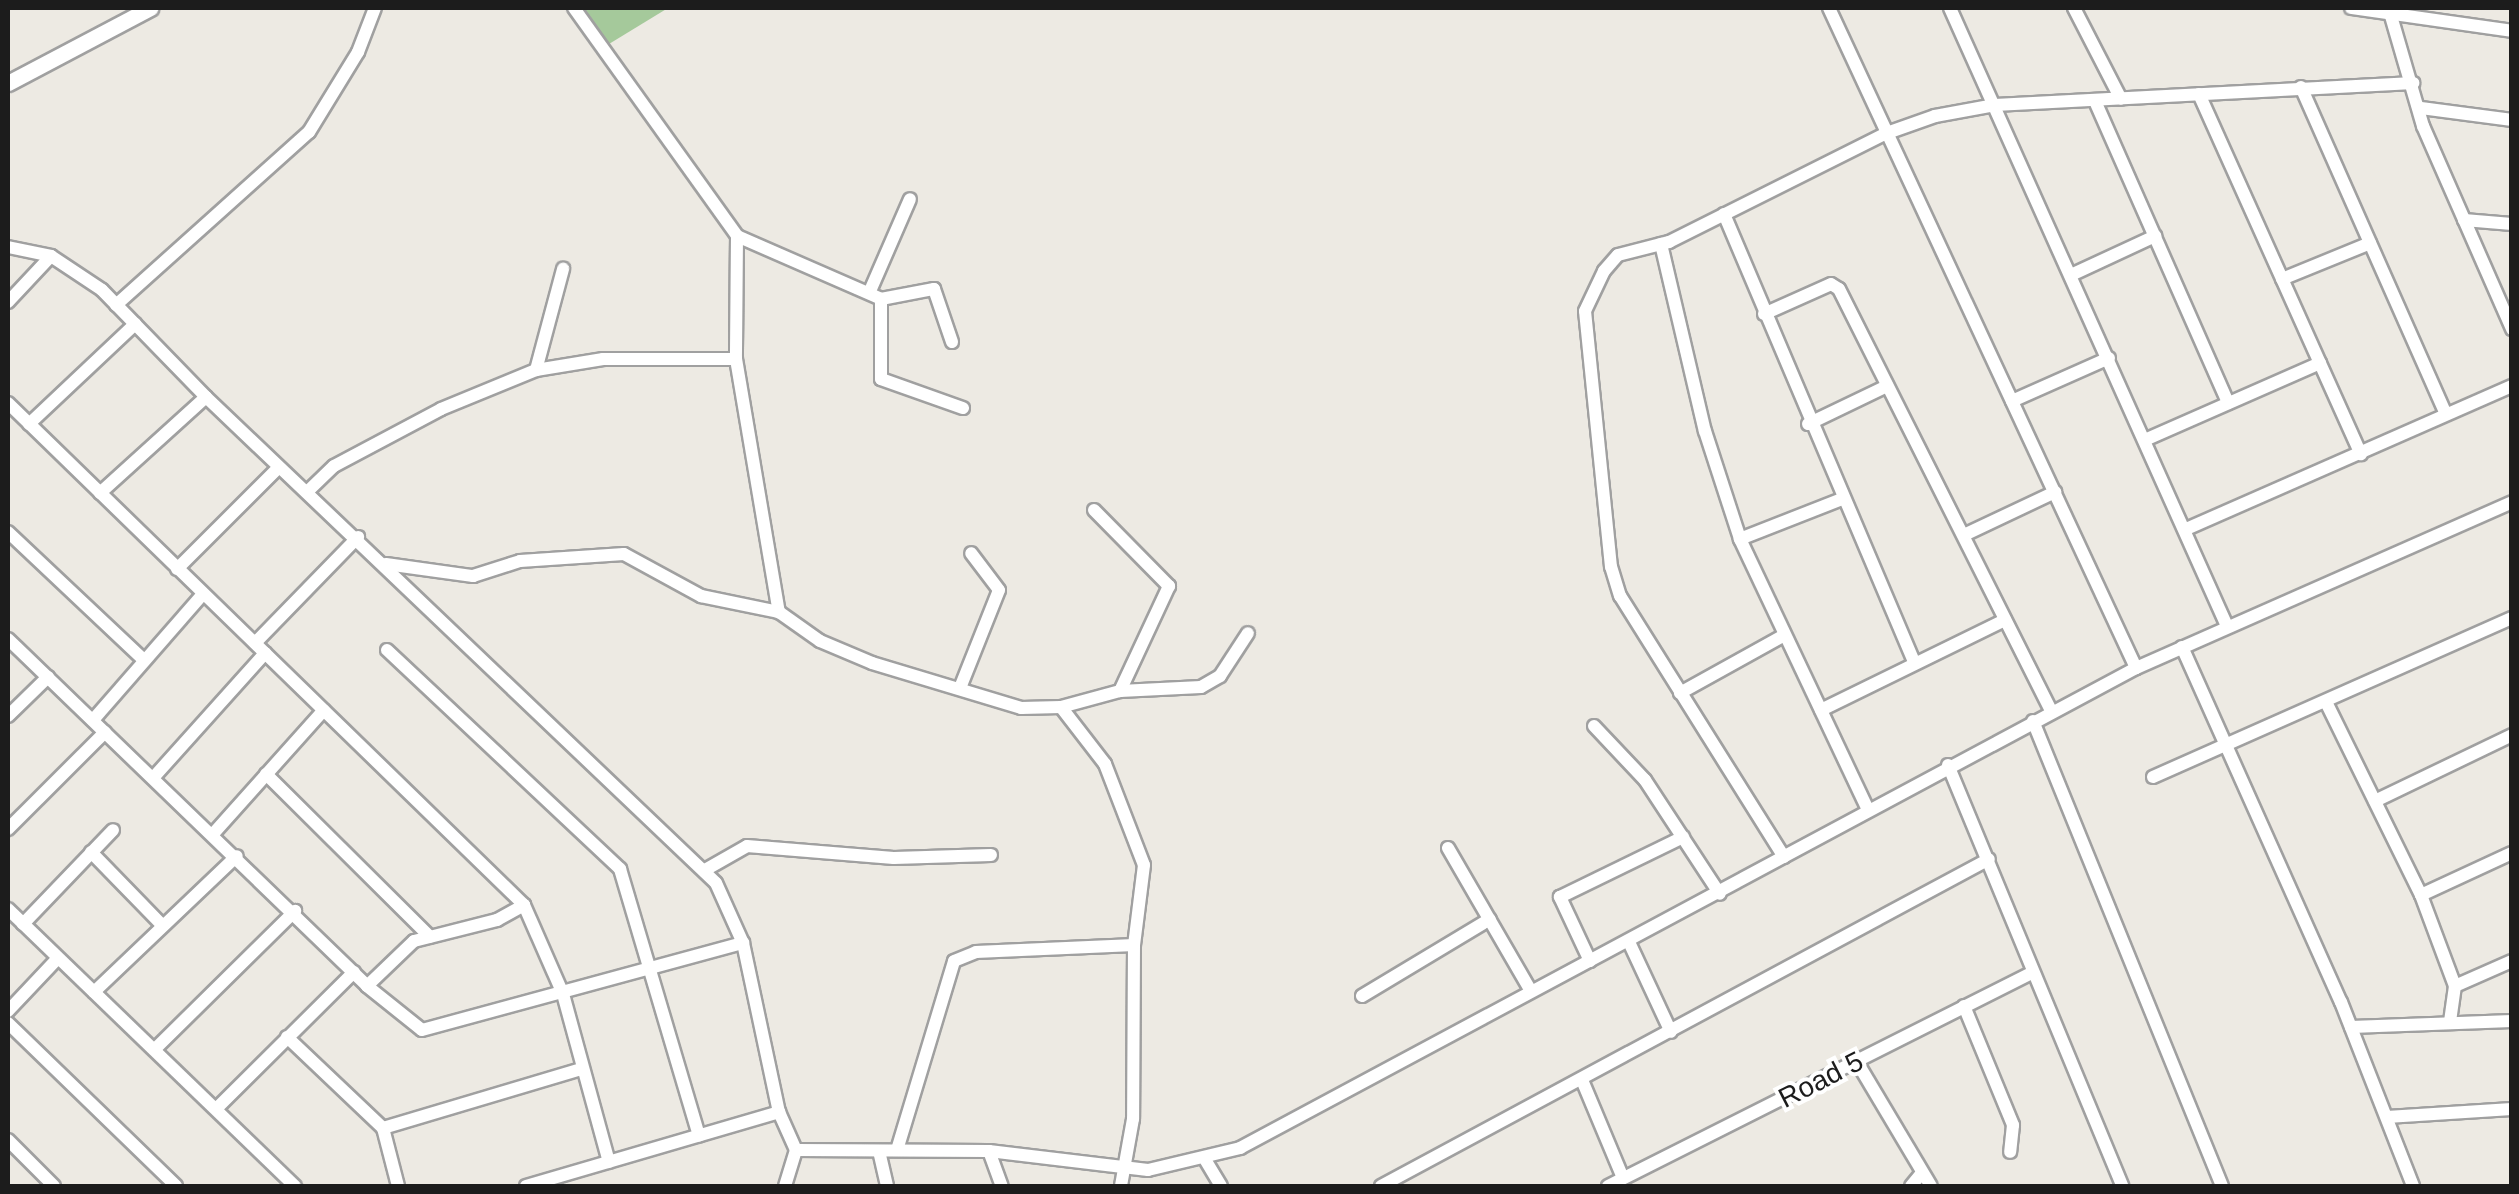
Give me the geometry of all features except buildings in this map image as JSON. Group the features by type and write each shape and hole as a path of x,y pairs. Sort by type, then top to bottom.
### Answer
{"street":[{"path":"8,84 150,8"},
{"path":"116,305 308,132 358,52 375,8"},
{"path":"574,8 738,236 876,295 934,289 952,342"},
{"path":"1829,8 2136,668"},
{"path":"1950,8 2228,626"},
{"path":"2074,8 2121,99"},
{"path":"2351,8 2512,31"},
{"path":"2382,12 2464,220 2512,328"},
{"path":"1784,858 1620,596 1610,567 1585,311 1586,296 1618,256 1661,244 1887,132 1996,105 2413,83"},
{"path":"2301,87 2445,412"},
{"path":"2198,94 2361,454"},
{"path":"2095,101 2228,403"},
{"path":"2421,108 2512,120"},
{"path":"910,199 876,295 881,379 963,408"},
{"path":"1724,214 1808,424 1914,662"},
{"path":"2464,220 2512,224"},
{"path":"738,236 736,359 779,612"},
{"path":"2070,275 2154,236"},
{"path":"2282,279 2370,243"},
{"path":"1661,244 1704,431 1740,539 1782,636 1868,810"},
{"path":"8,247 51,256 116,305 206,397 705,870 743,943 779,1112 796,1150 784,1186"},
{"path":"8,302 51,256"},
{"path":"536,370 563,269"},
{"path":"1764,314 1836,285 2052,712"},
{"path":"29,424 135,324"},
{"path":"2012,402 2109,358"},
{"path":"307,492 334,466 442,409 536,370 603,359 736,359"},
{"path":"2147,439 2320,363"},
{"path":"1808,424 1887,386"},
{"path":"2186,529 2361,454 2445,412 2512,386"},
{"path":"100,493 206,397"},
{"path":"8,403 524,904 564,994 609,1162"},
{"path":"178,569 279,467"},
{"path":"1964,535 2055,492"},
{"path":"1740,539 1842,498"},
{"path":"796,1150 989,1151 1148,1170 1206,1161 1720,894 1948,765 2136,668 2512,502"},
{"path":"1094,510 1169,586 1120,691"},
{"path":"8,532 143,659"},
{"path":"153,778 260,648 358,538"},
{"path":"960,688 999,590 971,553"},
{"path":"384,564 473,576 520,561 624,554 700,596 779,612 820,640 872,663 1021,708 1061,708 1120,691 1212,683 1248,632"},
{"path":"93,720 203,594"},
{"path":"2153,777 2512,618"},
{"path":"1821,710 2005,620"},
{"path":"1680,693 1782,636"},
{"path":"8,639 295,911 368,986 422,1030 743,943"},
{"path":"2182,647 2351,1027 2413,1186"},
{"path":"387,650 620,870 653,968 699,1136"},
{"path":"8,716 48,677"},
{"path":"2326,702 2421,895 2455,986 2450,1022"},
{"path":"1061,708 1105,764 1144,865 1134,944 1133,1119 1121,1186"},
{"path":"213,834 324,710"},
{"path":"2034,721 2222,1186"},
{"path":"1594,726 1644,780 1720,894"},
{"path":"8,829 106,732"},
{"path":"2375,802 2512,735"},
{"path":"1948,765 2122,1186"},
{"path":"266,774 430,937"},
{"path":"23,924 112,830"},
{"path":"1590,961 1560,897 1682,838"},
{"path":"705,870 747,846 894,858 990,855"},
{"path":"1448,848 1531,992"},
{"path":"92,852 162,925"},
{"path":"2421,895 2512,853"},
{"path":"94,992 237,856"},
{"path":"1382,1186 1988,858"},
{"path":"368,986 414,941 497,920 524,904"},
{"path":"8,908 294,1186"},
{"path":"156,1048 295,911"},
{"path":"1362,996 1490,919"},
{"path":"1628,942 1671,1032"},
{"path":"897,1150 954,961 976,952 1134,944"},
{"path":"8,1011 57,959"},
{"path":"2455,986 2512,961"},
{"path":"217,1108 354,972"},
{"name":"Road 5","path":"1608,1186 2033,972"},
{"path":"1964,1006 2014,1125 2010,1152"},
{"path":"2351,1027 2512,1021"},
{"path":"8,1023 176,1186"},
{"path":"287,1038 382,1128 398,1186"},
{"path":"1857,1062 1931,1186"},
{"path":"382,1128 582,1069"},
{"path":"1582,1080 1623,1178"},
{"path":"2387,1118 2512,1109"},
{"path":"526,1186 779,1112"},
{"path":"8,1140 54,1186"},
{"path":"879,1151 887,1186"},
{"path":"989,1151 1002,1186"},
{"path":"1206,1161 1221,1186"},
{"path":"1911,1186 1922,1173"}],"green space":[{"path":"584,8 668,8 609,44"}]}
